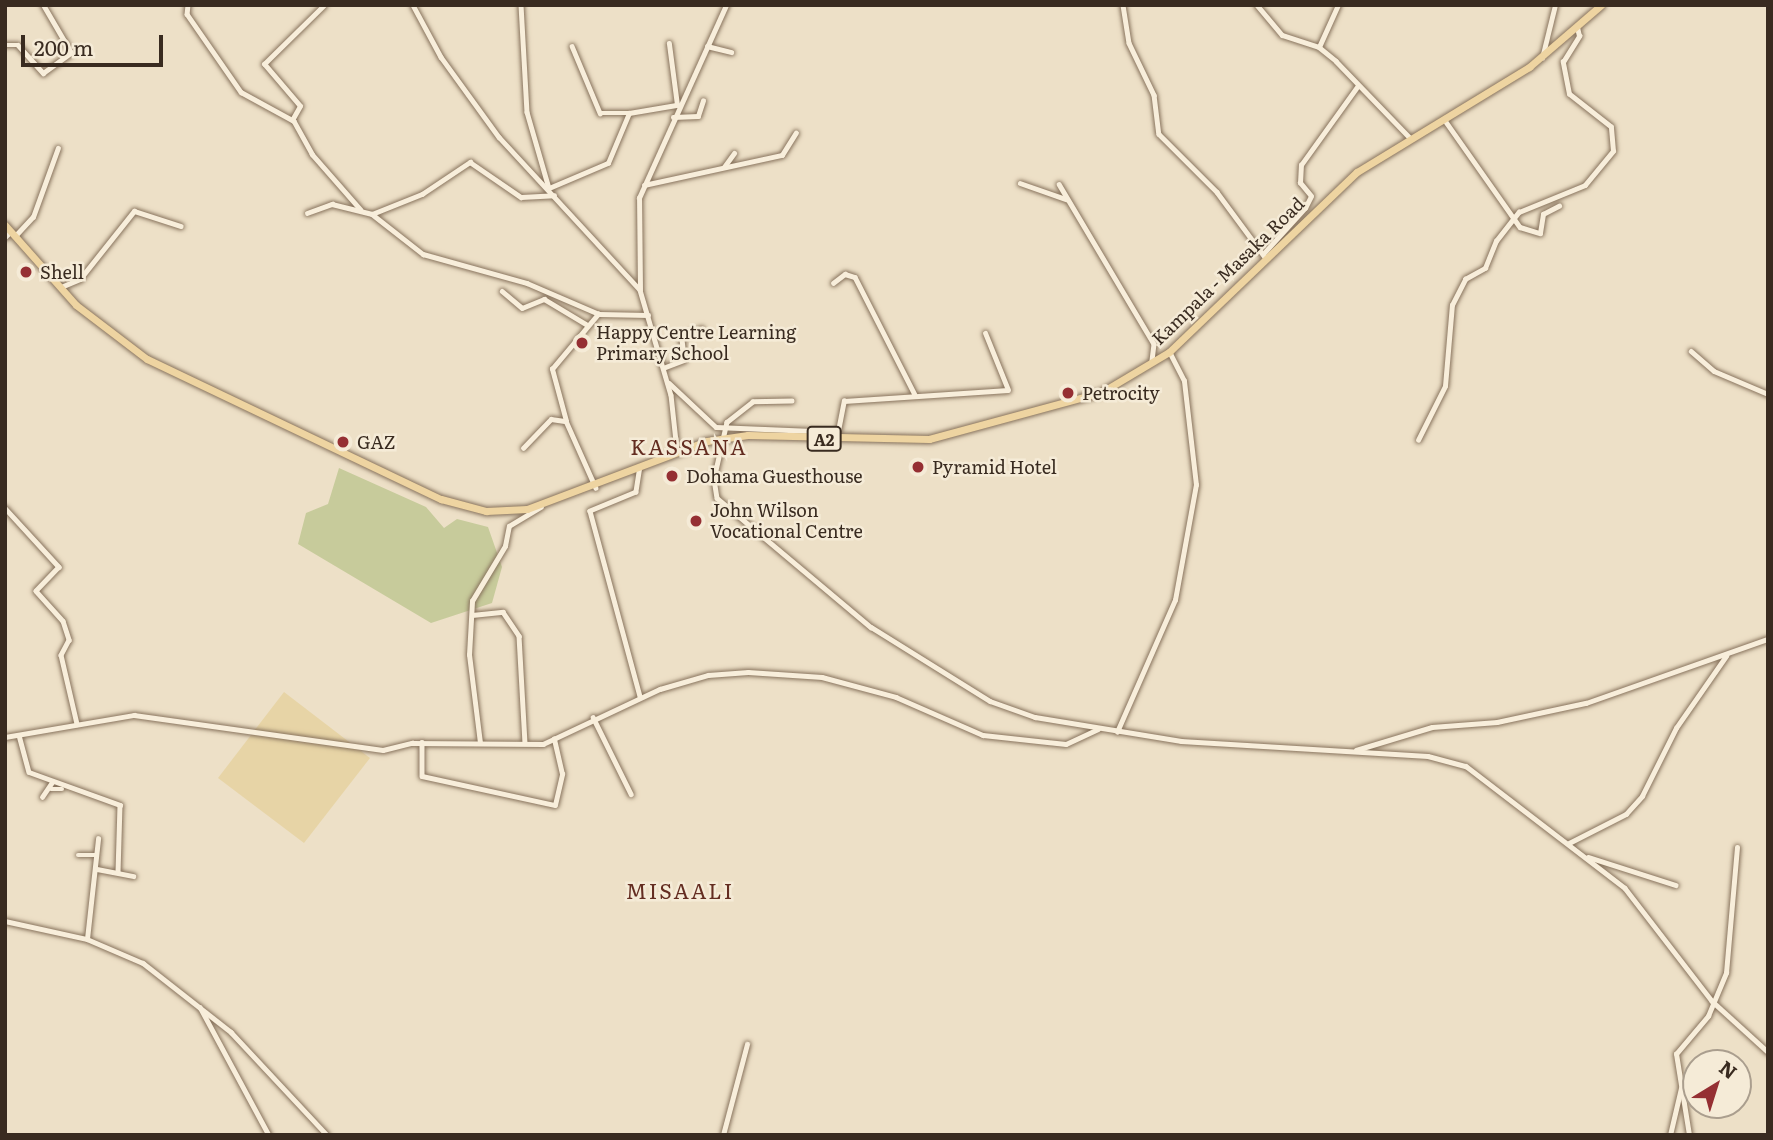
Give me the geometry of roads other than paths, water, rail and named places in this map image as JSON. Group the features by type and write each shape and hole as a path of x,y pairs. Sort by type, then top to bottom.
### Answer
{"main road":[{"name":"Kampala - Masaka Road","path":"9,233 60,287 147,359 374,470 474,509 541,507 596,488 640,465 677,450 724,438 837,435 898,442 960,433 1080,401 1151,365 1169,352 1264,255 1345,181 1542,58 1601,5"}],"street":[{"path":"5,45 18,45 43,74 71,53 43,5"},
{"path":"188,5 187,14 248,101 264,100 292,120 361,210"},
{"path":"292,120 300,106 264,64 324,5"},
{"path":"413,5 442,57 499,137 549,188 640,290"},
{"path":"521,5 527,112 549,188"},
{"path":"677,450 667,380 640,290 637,220 644,185 677,105 726,5"},
{"path":"1123,5 1129,43 1154,95 1159,134 1217,192 1264,255 1305,208 1311,196 1300,183 1301,165 1357,87"},
{"path":"1257,5 1282,34 1319,47 1411,139"},
{"path":"1319,47 1338,5"},
{"path":"1542,58 1555,5"},
{"path":"1418,440 1445,386 1456,293 1465,279 1485,268 1515,217 1540,199 1585,185 1615,146 1611,127 1569,94 1563,62 1579,36 1577,27"},
{"path":"668,44 677,105"},
{"path":"572,46 600,113 629,113 677,105"},
{"path":"706,46 731,52"},
{"path":"673,117 698,116 703,101"},
{"path":"549,188 608,163 629,113"},
{"path":"1444,119 1520,227 1540,233 1543,214 1559,206"},
{"path":"644,185 782,155 796,133"},
{"path":"9,233 33,217 58,148"},
{"path":"723,168 734,153"},
{"path":"372,214 422,194 470,162 521,197 554,195"},
{"path":"1020,183 1067,200"},
{"path":"1059,184 1154,344 1151,365"},
{"path":"307,213 332,204 361,210 372,214 417,252 527,282 599,314 648,315"},
{"path":"60,287 80,279 134,211 181,226"},
{"path":"833,283 843,274 855,277 915,396"},
{"path":"502,291 522,308 544,299 587,325"},
{"path":"596,488 566,421 552,369 599,314"},
{"path":"663,368 684,360 681,337 701,329"},
{"path":"667,380 706,421 724,428 837,435 841,402 1008,390 985,333"},
{"path":"1691,351 1714,371 1768,394"},
{"path":"1117,732 1175,600 1196,485 1184,381 1169,352"},
{"path":"792,401 752,402 724,428 714,480 721,505 846,609 990,701 1035,717 1117,732 1428,756 1466,766 1588,857 1636,899 1712,1001 1768,1052"},
{"path":"523,449 551,419 566,421"},
{"path":"640,465 636,492 590,513 640,696"},
{"path":"480,743 469,655 472,601 505,546 505,532 541,507"},
{"path":"5,508 59,568 36,591 63,621 69,640 61,655 77,724"},
{"path":"472,615 503,612 519,636 525,743"},
{"path":"1351,752 1432,727 1485,724 1586,703 1768,639"},
{"path":"1569,843 1626,814 1642,796 1676,728 1726,655"},
{"path":"5,737 77,724 169,715 383,750 422,742 525,743 554,739 593,717 640,696 708,674 789,673 896,697 973,733 1066,744 1099,728"},
{"path":"593,717 631,794"},
{"path":"19,735 28,755 25,768 52,782 120,804 118,872"},
{"path":"422,742 424,777 462,780 555,805 562,774 554,739"},
{"path":"42,797 51,789 52,782"},
{"path":"51,789 62,789"},
{"path":"87,939 97,869 98,839"},
{"path":"1689,1135 1677,1050 1703,1022 1732,939 1737,848"},
{"path":"78,855 96,855"},
{"path":"1588,857 1676,885"},
{"path":"97,869 133,876"},
{"path":"5,921 87,939 131,956 200,1007 327,1135"},
{"path":"200,1007 269,1135"},
{"path":"723,1135 747,1044"},
{"path":"1670,1135 1681,1087"}],"place":[{"name":"Shell","path":"26,272"},
{"name":"Happy Centre Learning Primary School","path":"582,343"},
{"name":"Petrocity","path":"1068,393"},
{"name":"GAZ","path":"343,442"},
{"name":"Pyramid Hotel","path":"918,467"},
{"name":"Dohama Guesthouse","path":"672,476"},
{"name":"John Wilson Vocational Centre","path":"696,521"}],"district":[{"name":"KASSANA","path":"689,446"},
{"name":"MISAALI","path":"680,890"}]}
